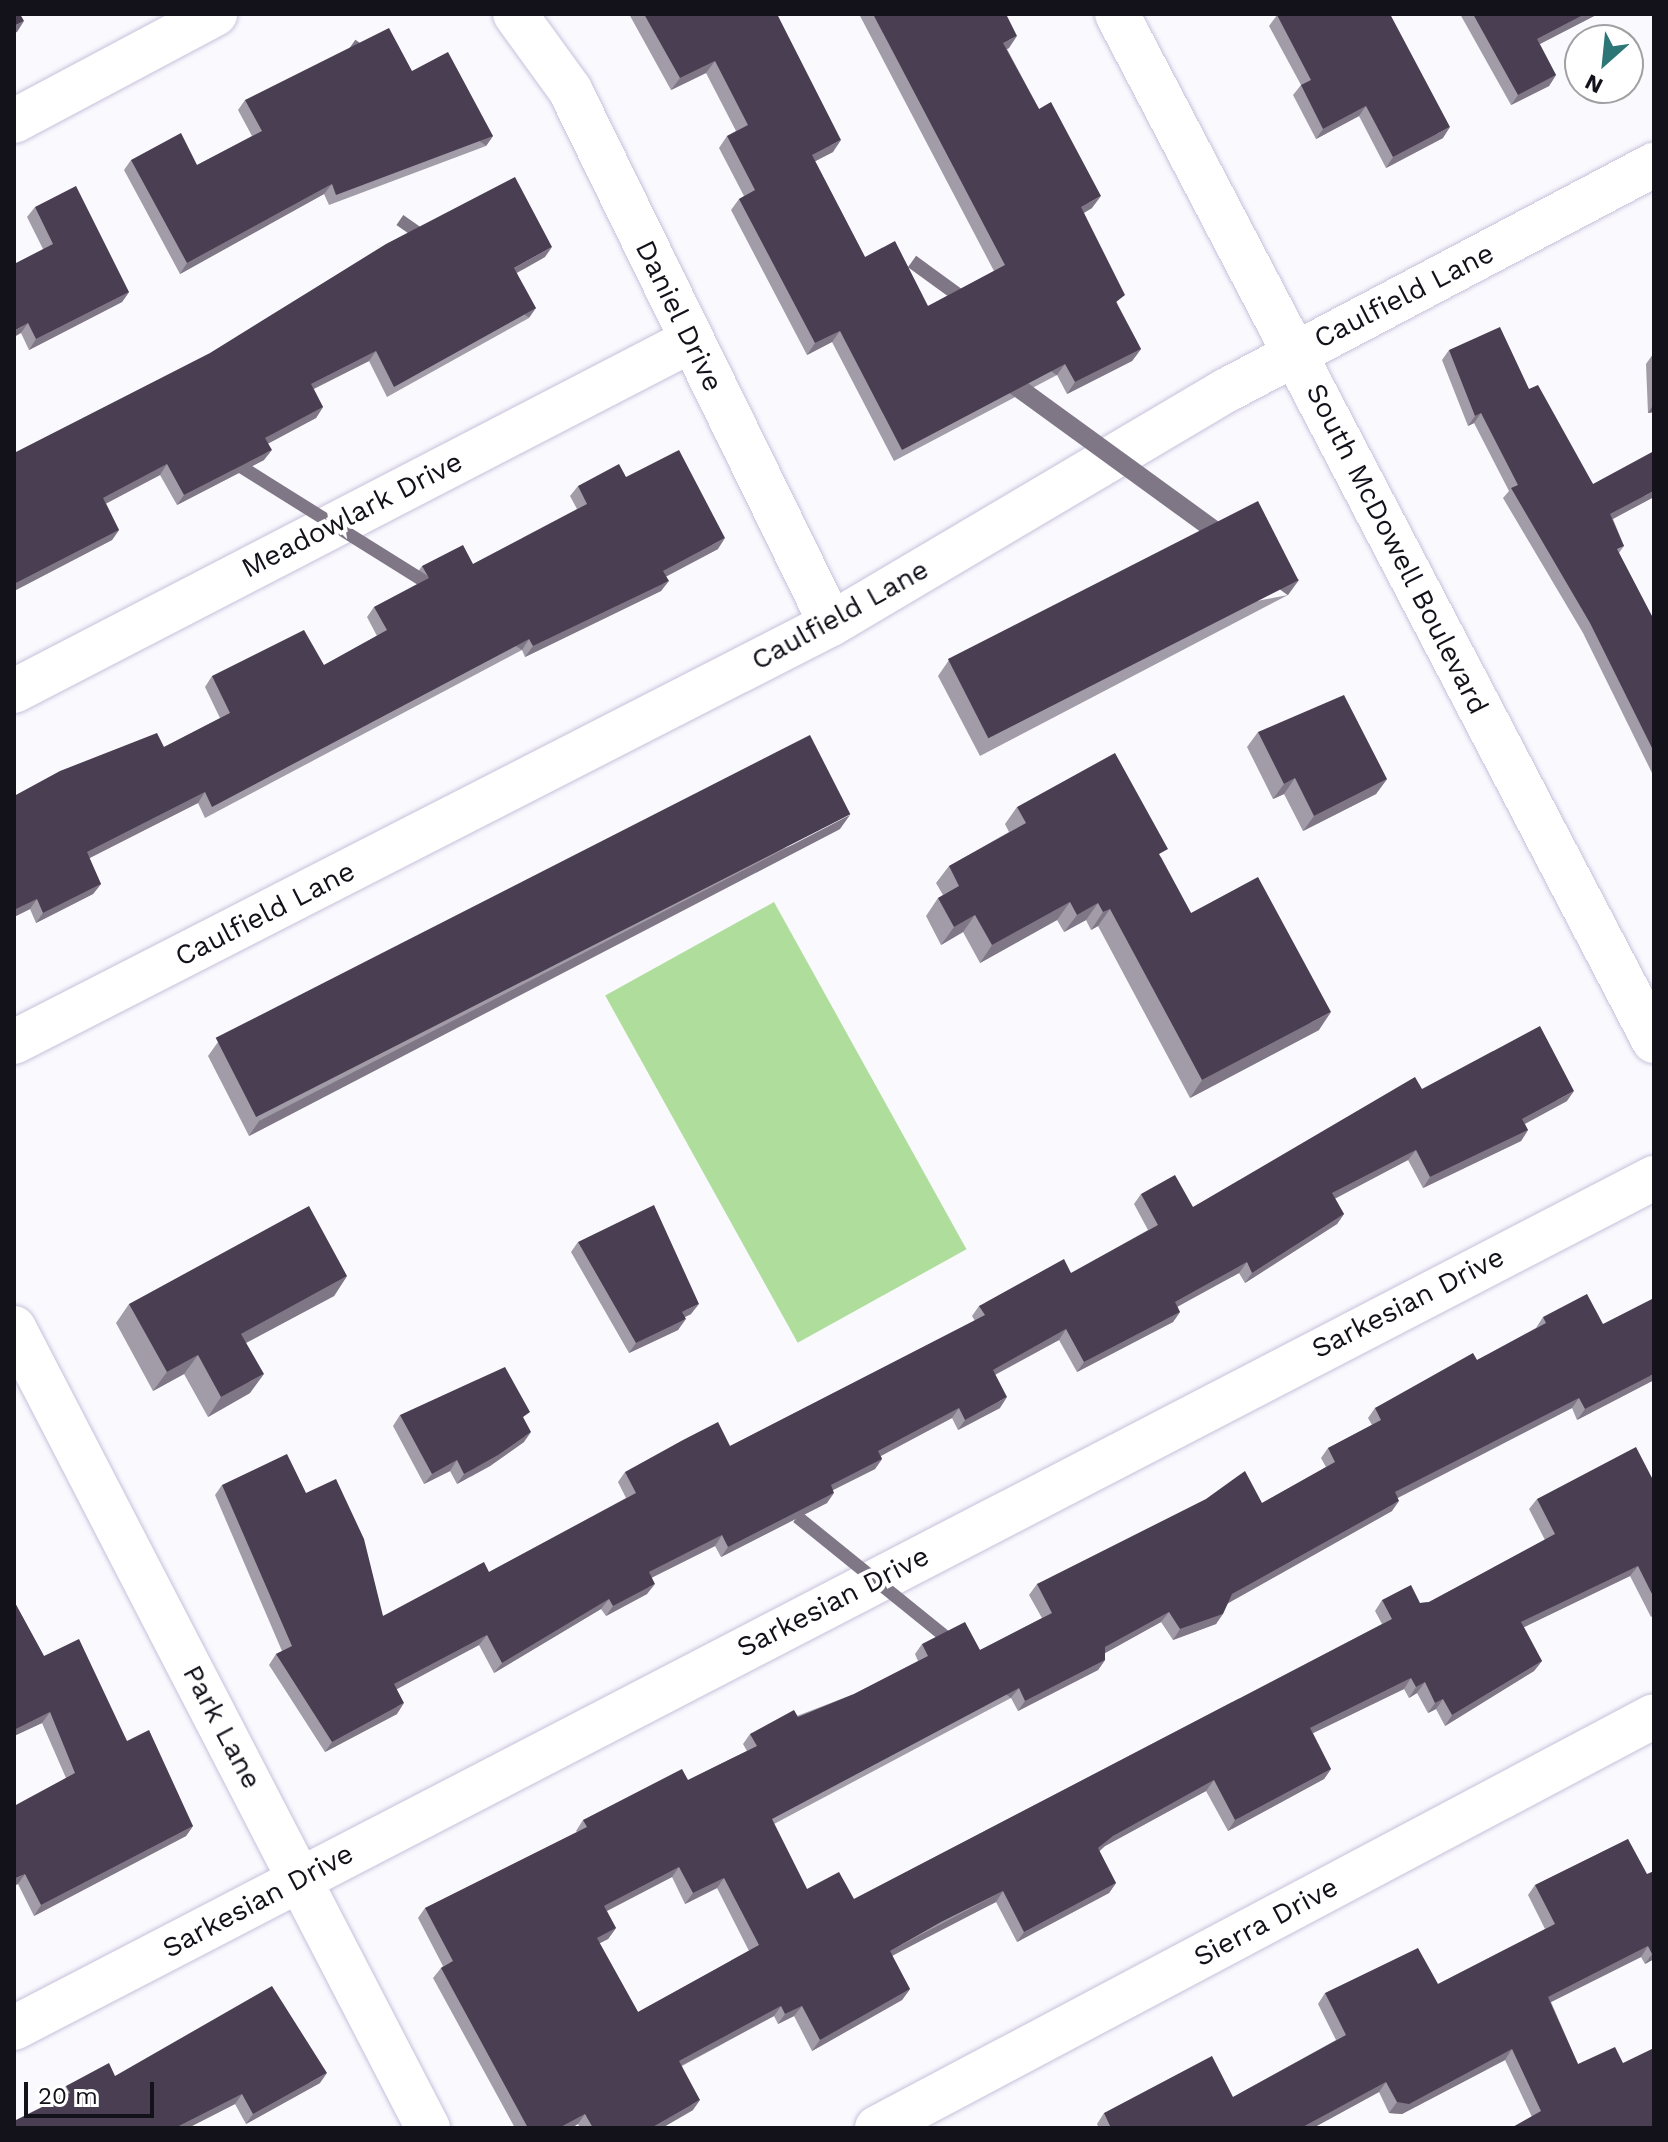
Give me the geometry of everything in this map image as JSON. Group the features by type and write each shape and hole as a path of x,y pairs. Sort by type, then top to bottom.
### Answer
{"street":[{"path":"14,121 215,14"},
{"name":"Daniel Drive","path":"515,14 570,90 690,341 831,624"},
{"name":"South McDowell Boulevard","path":"1117,14 1654,1041"},
{"name":"Caulfield Lane","path":"14,1042 831,624 1295,352 1654,165"},
{"name":"Meadowlark Drive","path":"14,691 690,341"},
{"name":"Sarkesian Drive","path":"14,2028 1654,1178"},
{"name":"Park Lane","path":"14,1328 428,2128"},
{"name":"Sierra Drive","path":"877,2128 1654,1716"}],"green space":[{"path":"774,902 966,1249 798,1343 605,996"}],"building":[{"path":"14,14 20,14 24,21 14,26"},
{"path":"644,14 777,14 841,140 812,155 865,257 895,241 928,306 1005,265 873,14 1006,14 1017,36 1003,43 1039,109 1051,102 1101,196 1081,207 1125,295 1116,302 1141,349 1075,382 1065,364 902,450 840,331 815,343 739,199 755,190 727,136 748,125 715,61 680,78"},
{"path":"1279,14 1390,14 1450,127 1393,157 1366,106 1323,129 1301,85 1311,80"},
{"path":"1473,14 1585,14 1537,39 1556,75 1518,95"},
{"path":"389,28 412,71 448,52 493,136 336,195 332,184 187,263 131,160 181,133 197,165 262,131 245,100"},
{"path":"515,177 552,247 514,268 536,308 394,387 376,351 311,384 323,407 265,438 272,450 184,495 167,464 103,498 119,530 14,584 14,453 210,353 386,244"},
{"path":"76,186 129,292 36,339 28,323 14,331 14,264 53,244 35,207"},
{"path":"1500,327 1529,389 1538,385 1593,484 1654,451 1654,491 1610,514 1624,546 1617,549 1654,620 1654,752 1590,623 1511,488 1518,485 1481,413 1475,416 1449,350"},
{"path":"679,450 725,538 663,571 669,581 533,646 529,639 212,807 205,792 87,852 101,884 43,913 37,899 14,910 14,796 60,771 157,733 164,747 230,713 212,676 304,630 324,665 387,630 374,607 429,578 422,566 463,545 473,564 587,504 578,486 619,464 626,477"},
{"path":"1258,501 1298,580 988,738 948,659"},
{"path":"1344,695 1387,779 1314,816 1295,778 1284,784 1258,732"},
{"path":"810,735 850,814 256,1117 216,1038"},
{"path":"1115,753 1168,849 1159,854 1191,913 1258,877 1331,1012 1202,1080 1110,909 1103,912 1098,903 1077,915 1070,902 992,945 975,915 954,927 938,898 959,886 949,866 1026,823 1017,807"},
{"path":"1540,1026 1574,1091 1522,1119 1528,1130 1430,1177 1416,1150 1332,1193 1344,1214 1252,1273 1247,1262 1175,1302 1180,1312 1084,1362 1066,1329 993,1370 1007,1397 965,1420 959,1408 878,1451 882,1459 831,1485 834,1493 728,1547 722,1535 649,1572 655,1584 613,1606 609,1599 502,1663 487,1635 394,1684 404,1703 332,1742 276,1654 292,1646 222,1485 287,1454 306,1493 336,1479 364,1539 383,1616 484,1562 489,1572 636,1493 625,1472 718,1422 730,1446 985,1315 979,1306 1064,1259 1071,1273 1158,1225 1141,1194 1175,1175 1193,1207 1415,1077 1422,1089"},
{"path":"654,1205 699,1304 682,1312 686,1319 636,1343 578,1242"},
{"path":"309,1206 347,1276 241,1334 264,1374 221,1397 198,1355 167,1372 129,1304"},
{"path":"1587,1294 1603,1324 1654,1298 1654,1374 1585,1409 1579,1398 1395,1492 1399,1501 1232,1594 1223,1614 1180,1629 1169,1612 1105,1647 1105,1660 1025,1701 1019,1688 772,1819 807,1889 839,1872 854,1899 1392,1619 1382,1600 1411,1585 1420,1603 1429,1602 1555,1534 1537,1499 1636,1447 1654,1477 1654,1598 1638,1566 1521,1622 1542,1661 1452,1715 1443,1699 1435,1703 1425,1682 1416,1687 1411,1678 1310,1728 1331,1769 1235,1820 1214,1780 1113,1836 1098,1848 1116,1883 1024,1932 1003,1891 941,1922 890,1951 910,1989 820,2040 802,2006 785,2014 781,2006 679,2061 700,2100 651,2128 593,2128 585,2114 559,2128 528,2128 441,1968 453,1961 425,1908 587,1827 583,1820 682,1769 688,1780 757,1746 750,1734 794,1710 798,1717 854,1694 928,1656 922,1644 965,1622 980,1650 1052,1613 1037,1584 1206,1499 1245,1471 1262,1503 1335,1462 1328,1448 1381,1420 1375,1408 1473,1353 1477,1360 1546,1323 1543,1317","holes":["679,1867 693,1893 724,1878 759,1945 638,2012 597,1938 616,1928 604,1906"]},
{"path":"505,1367 530,1412 523,1417 531,1432 464,1474 457,1460 432,1474 400,1415"},
{"path":"14,1601 44,1656 79,1639 127,1741 149,1730 193,1826 41,1905 25,1874 14,1879 14,1806 75,1773 50,1712 14,1730"},
{"path":"1628,1839 1647,1874 1654,1871 1654,1953 1648,1946 1548,1997 1578,2064 1615,2047 1623,2063 1654,2048 1654,2128 1511,2128 1541,2111 1512,2049 1409,2104 1397,2102 1386,2082 1301,2128 1111,2128 1104,2113 1212,2056 1233,2097 1346,2035 1325,1993 1418,1948 1438,1984 1555,1924 1535,1885"},
{"path":"272,1986 327,2073 253,2114 242,2094 175,2128 14,2128 14,2121 70,2093 66,2086 109,2063 115,2076"}]}
